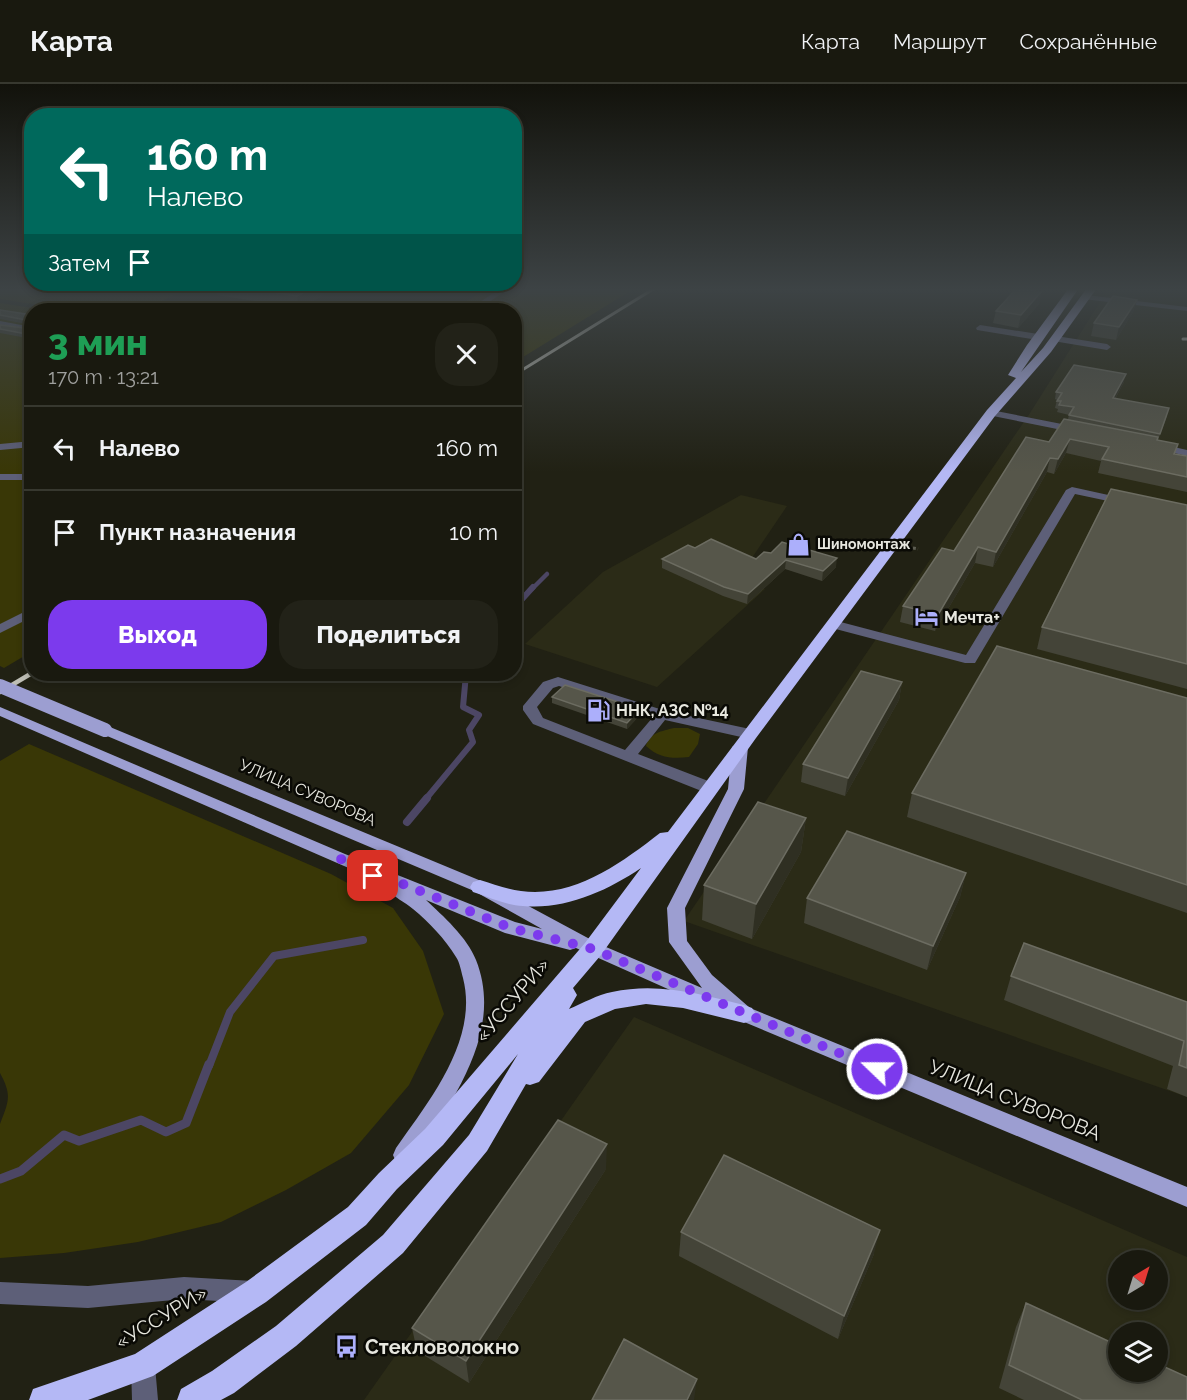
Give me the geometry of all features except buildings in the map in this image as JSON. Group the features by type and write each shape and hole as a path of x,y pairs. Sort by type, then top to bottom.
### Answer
{"highway":[{"path":"992,413 1031,349"},
{"path":"593,949 745,740 992,413 1047,349"},
{"path":"480,888 523,898 555,899 593,887 626,870 684,824"},
{"name":"«УССУРИ»","path":"192,1400 223,1382 286,1336 393,1244 478,1143 593,949"},
{"name":"«УССУРИ»","path":"44,1400 143,1366 256,1292 357,1216 388,1181 434,1137 593,949"},
{"path":"478,1143 577,1016 611,1001 646,995 683,999 744,1014"}],"main road":[{"name":"УЛИЦА СУВОРОВА","path":"0,686 480,888 593,949 744,1014 1187,1197"},
{"name":"УЛИЦА СУВОРОВА","path":"0,711 339,858 511,928 593,949"},
{"path":"744,1014 705,980 678,942 676,908 736,789 745,740"},
{"path":"339,858 407,894 441,926 467,959 476,1001 469,1047 446,1090 388,1181"}],"street":[{"path":"992,413 1083,432"},
{"path":"1141,443 1187,453"},
{"path":"0,447 24,445"},
{"path":"0,477 24,477"},
{"path":"833,624 970,660 1072,490 1141,505"},
{"path":"0,629 24,616"},
{"path":"710,788 538,721 534,718 530,706 548,685 558,681 745,740"},
{"path":"628,756 662,715"},
{"path":"0,1293 88,1297 184,1288 256,1292"},
{"path":"143,1366 145,1400"}],"shaded area":[{"path":"0,349 24,349 24,656 4,668 0,666"},
{"path":"522,349 535,349 522,358"},
{"path":"1070,349 1187,349 1187,1097 684,921 1030,413"},
{"path":"741,495 787,506 737,580 765,589 657,687 525,644 603,572"},
{"path":"674,728 688,728 700,734 698,744 689,757 666,757 646,746 653,735"},
{"path":"29,744 331,874 393,908 423,951 444,1014 409,1085 351,1153 286,1190 221,1222 138,1242 64,1253 0,1258 0,1124 8,1093 0,1073 0,761"},
{"path":"634,1017 1187,1257 1187,1400 364,1400"}],"waterway":[{"path":"532,589 547,574"},
{"path":"522,599 533,587"},
{"path":"425,800 473,742 469,730 479,715 463,707 465,681"},
{"path":"407,822 427,798"},
{"path":"209,1066 230,1012 274,956 363,940"},
{"path":"0,1179 21,1171 64,1135 79,1141 141,1120 166,1132 186,1123 209,1064"}],"railway":[{"path":"522,370 555,349"},
{"path":"0,692 24,678"}],"place":[{"name":"Шиномонтаж","path":"799,544"},
{"name":"Мечта+","path":"926,617"},
{"name":"ННК, АЗС №14","path":"598,710"},
{"name":"Стекловолокно","path":"347,1347"}],"route":[{"path":"373,876 339,858 511,928 593,949 877,1069"}]}
